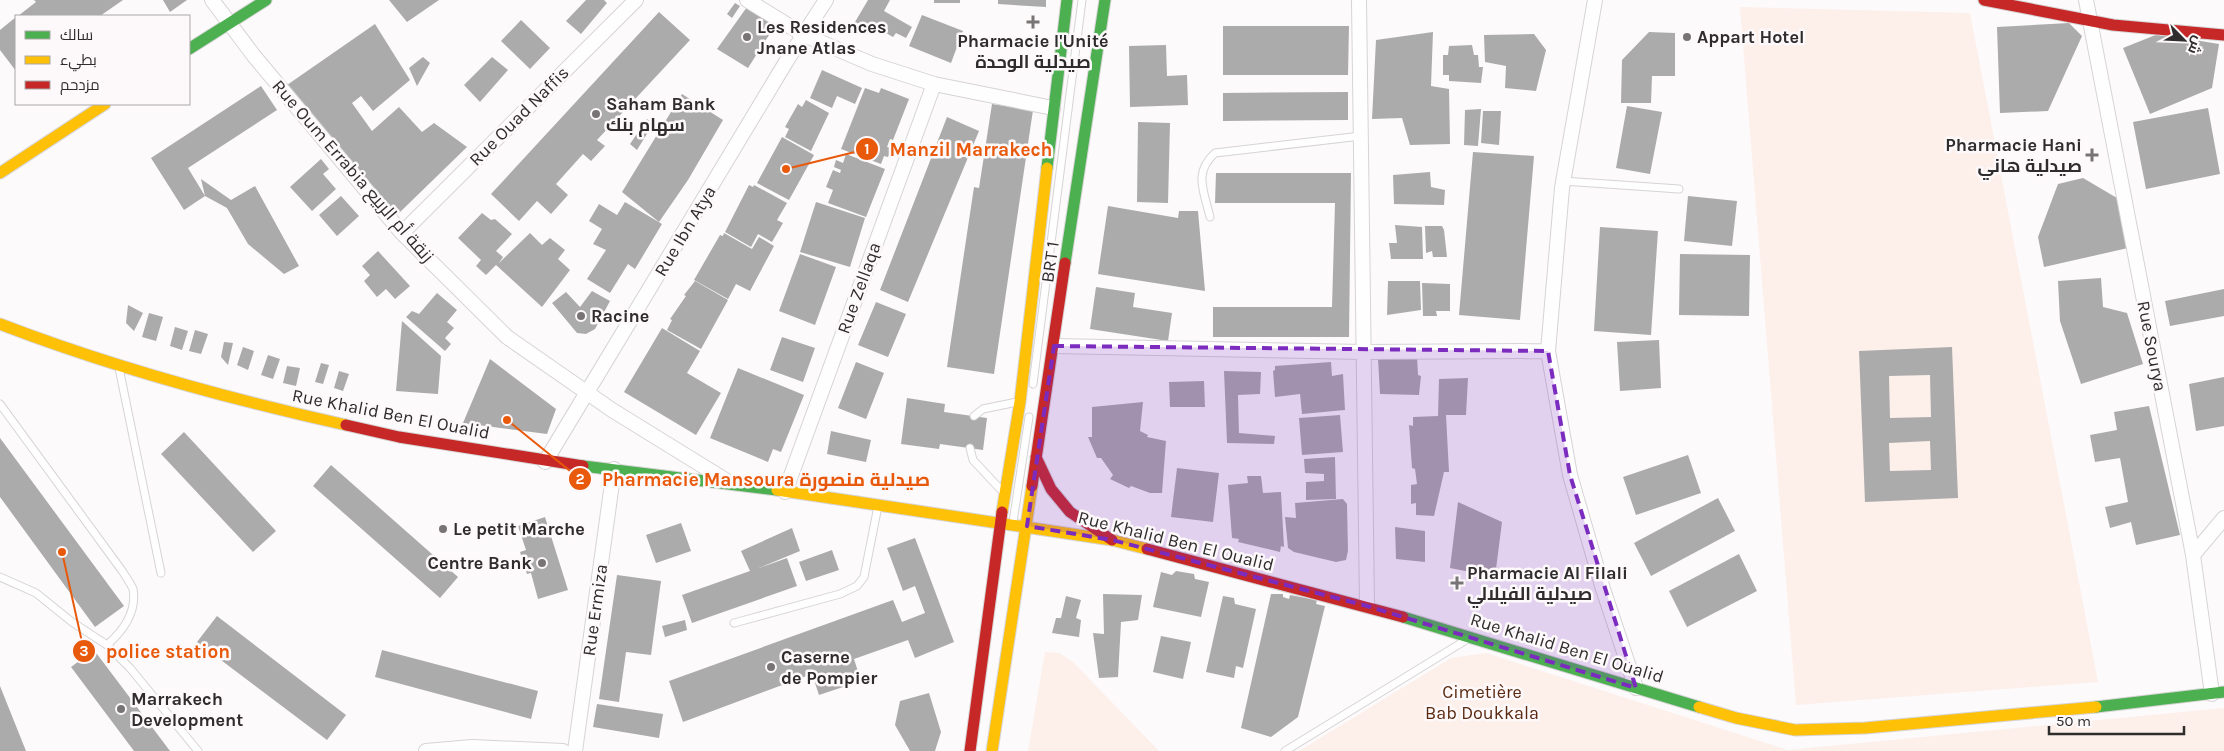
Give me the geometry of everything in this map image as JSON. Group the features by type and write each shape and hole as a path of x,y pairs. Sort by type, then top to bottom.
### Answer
{"street":[{"name":"Rue Oum Errabia زنقة أم الربيع","path":"212,0 228,23 402,233 506,337 587,394 731,483"},
{"path":"190,48 266,0"},
{"name":"Rue Ouad Naffis","path":"402,233 636,0"},
{"path":"747,0 789,23 804,35 872,64 934,84 1053,108"},
{"name":"Rue Ibn Atya","path":"545,462 826,0"},
{"path":"970,751 992,570 1009,526 1004,494 1025,404 1053,108 1067,0"},
{"path":"992,751 1105,0"},
{"path":"1359,0 1367,606"},
{"path":"1595,0 1563,181 1548,351 1570,475 1603,590 1636,688"},
{"path":"1984,0 2090,22 2224,35"},
{"name":"Rue Sourya","path":"2086,0 2218,693"},
{"name":"Rue Zellaqa","path":"785,492 934,84"},
{"path":"0,173 103,105"},
{"name":"Rue Khalid Ben El Oualid","path":"0,324 57,346 118,365 295,414 399,437 545,462 614,468 731,483 1112,540 1367,606 1736,718 1795,730 1865,728 2117,705 2218,693"},
{"path":"1054,346 1364,352 1548,351"},
{"path":"1036,457 1051,489 1070,512 1112,540"},
{"name":"Rue Ermiza","path":"575,751 614,468"},
{"path":"2193,555 2224,518"},
{"path":"426,751 472,748 563,751"}],"lane":[{"name":"BRT 1","path":"1032,397 1062,176 1082,0"},
{"path":"1210,217 1202,179 1204,163 1215,153 1361,136"},
{"path":"1563,181 1679,189"},
{"path":"118,365 161,573"},
{"path":"0,404 133,588 132,609 126,625 107,645"},
{"path":"974,416 983,409 1025,404 1009,526"},
{"path":"970,448 973,460 1004,494"},
{"path":"734,623 840,594 857,586 864,577 878,505"},
{"path":"1014,541 1018,575"},
{"path":"0,577 36,593 72,622 107,645 130,668 198,751"},
{"path":"1285,751 1470,637"}],"highlighted area":[{"path":"1054,346 1548,351 1570,475 1636,688 1367,606 1112,540 1027,526"}],"green space":[{"path":"1740,7 1970,13 2098,682 1796,705"},
{"path":"1045,652 1059,653 1073,662 1159,751 1028,751"},
{"name":"Cimetière Bab Doukkala","path":"1486,653 1788,750 2224,708 2224,751 1299,751 1451,658"}],"building":[{"path":"34,0 123,0 101,15 19,15 36,2"},
{"path":"163,0 187,0 170,12"},
{"path":"389,0 439,0 407,22"},
{"path":"586,0 604,0 607,3 581,34 566,21"},
{"path":"868,0 890,0 884,11 912,27 906,38 896,33 893,37 879,29 876,34 855,22"},
{"path":"934,0 960,0 960,3 934,3"},
{"path":"998,0 1046,0 1046,7 998,4"},
{"path":"735,3 740,6 732,18 727,14"},
{"name":"Les Residences Jnane Atlas","path":"747,7 776,24 748,68 717,49"},
{"path":"659,12 690,40 597,140 605,146 591,161 583,154 556,184 568,195 551,214 537,201 519,221 491,194"},
{"path":"922,15 963,31 951,63 909,46"},
{"path":"15,18 15,70 0,50 0,30"},
{"path":"521,20 550,48 530,69 501,41"},
{"path":"2069,23 2082,36 2048,111 2000,113 1997,27"},
{"path":"375,24 410,80 373,111 361,96 352,103 372,131 399,107 422,132 434,123 467,147 397,215 319,128 287,85"},
{"path":"1223,26 1349,26 1348,75 1223,75"},
{"path":"1433,32 1431,86 1449,89 1450,144 1410,145 1402,118 1372,119 1376,40"},
{"path":"1649,32 1675,33 1675,76 1652,76 1651,103 1621,103 1622,60"},
{"path":"1534,34 1546,50 1536,91 1505,88 1506,66 1485,62 1484,35"},
{"path":"2158,34 2219,44 2212,88 2150,114 2123,48"},
{"path":"1166,45 1167,76 1187,75 1188,105 1130,107 1129,46"},
{"path":"1472,45 1474,55 1478,55 1479,67 1483,67 1481,83 1449,81 1449,75 1443,75 1443,55 1448,55 1449,46"},
{"path":"423,57 430,63 417,86 409,68"},
{"path":"492,57 508,70 480,102 464,85"},
{"path":"822,70 862,88 855,104 837,96 832,108 810,98"},
{"path":"261,86 277,110 188,168 205,196 184,210 151,158"},
{"path":"865,88 879,93 881,88 909,99 893,140 890,139 887,147 892,148 888,157 884,156 881,164 841,149"},
{"path":"1348,92 1348,120 1223,121 1223,93"},
{"path":"682,94 723,120 688,180 659,222 622,192"},
{"path":"806,100 829,113 811,151 785,137 789,129 785,127 798,104 802,107"},
{"path":"992,104 1033,110 994,374 947,367 974,187 979,188"},
{"path":"1627,106 1662,112 1650,174 1616,168"},
{"path":"2208,108 2220,174 2146,189 2133,122"},
{"path":"1481,109 1478,146 1464,145 1465,110"},
{"path":"1483,111 1501,111 1499,145 1481,143"},
{"path":"947,117 979,131 908,302 880,290"},
{"path":"647,119 653,124 637,150 630,144"},
{"path":"1138,122 1170,123 1168,203 1137,202"},
{"path":"782,137 814,155 789,200 757,183"},
{"path":"1473,152 1534,156 1520,320 1459,315"},
{"path":"846,154 885,169 866,217 828,203 833,190 826,187 833,170 840,173 841,170 834,167 836,160 843,163"},
{"path":"321,159 329,169 323,174 336,189 312,211 290,187"},
{"path":"1430,172 1431,187 1445,190 1444,205 1394,204 1393,175"},
{"path":"1216,173 1351,173 1349,337 1213,337 1213,307 1332,307 1335,203 1215,203"},
{"path":"2083,178 2117,198 2128,248 2044,267 2038,237 2058,184"},
{"path":"201,179 231,200 255,186 299,266 284,274 248,244 227,208 205,196"},
{"path":"749,185 753,187 754,185 787,203 777,220 783,223 772,242 758,234 751,247 725,232"},
{"path":"341,196 359,216 337,236 319,215"},
{"path":"1688,196 1737,201 1732,246 1684,241"},
{"path":"625,202 662,224 635,269 628,264 610,293 587,279 606,250 593,244 602,229 589,221 599,204 617,215"},
{"path":"816,202 865,218 850,267 800,252"},
{"path":"1108,206 1178,218 1179,211 1198,211 1205,291 1098,274"},
{"path":"482,213 491,220 495,219 512,234 496,251 503,257 499,263 530,233 542,245 550,238 565,250 558,259 570,270 542,307 496,265 486,275 476,266 481,260 458,238"},
{"path":"1395,225 1422,227 1423,259 1391,259 1389,243 1397,243"},
{"path":"1425,226 1442,226 1447,257 1433,257 1432,251 1426,253"},
{"path":"1600,227 1658,231 1651,335 1594,331"},
{"path":"724,233 752,249 759,237 774,246 750,291 736,284 728,299 694,280 720,235 723,236"},
{"path":"378,251 410,286 395,299 386,289 377,297 364,281 370,275 362,266"},
{"path":"800,254 836,267 815,325 779,311"},
{"path":"1680,254 1750,255 1749,316 1679,315"},
{"path":"2101,278 2103,307 2127,313 2143,364 2081,384 2060,321 2058,281"},
{"path":"695,281 728,300 701,349 667,330 672,320 670,319"},
{"path":"1388,281 1420,281 1421,310 1387,315"},
{"path":"1422,283 1450,284 1450,311 1436,311 1437,316 1423,316"},
{"path":"1096,287 1135,293 1133,307 1172,313 1168,341 1090,329"},
{"path":"2224,289 2224,316 2170,326 2165,301"},
{"path":"592,291 610,301 595,329 586,334 577,333 552,303 566,292 580,307"},
{"path":"437,293 457,310 447,322 454,328 445,338 451,344 445,351 406,317 412,311 419,314"},
{"path":"876,302 906,314 888,357 858,345"},
{"path":"128,305 143,313 134,331 126,323"},
{"path":"149,313 163,317 156,341 142,337"},
{"path":"402,321 441,356 438,394 396,391"},
{"path":"175,327 188,331 182,350 170,346"},
{"path":"662,328 700,351 687,373 721,393 696,435 624,392"},
{"path":"195,330 208,334 201,354 189,351"},
{"path":"782,337 815,348 803,382 770,370"},
{"path":"1659,340 1661,388 1620,391 1617,342"},
{"path":"224,342 233,343 228,365 221,357"},
{"path":"243,347 254,351 248,370 237,365"},
{"path":"1952,347 1958,498 1865,502 1859,351","holes":["1930,375 1931,417 1890,418 1889,376","1930,441 1931,470 1890,471 1889,443"]},
{"path":"268,355 280,359 273,379 261,375"},
{"path":"1417,356 1418,375 1421,376 1419,395 1380,394 1378,359"},
{"path":"490,359 556,409 547,434 463,423"},
{"path":"856,362 884,373 866,419 838,408"},
{"path":"1331,362 1332,376 1343,374 1345,410 1302,414 1300,394 1275,397 1273,371 1275,366"},
{"path":"321,363 329,365 323,384 315,382"},
{"path":"287,366 300,368 296,386 283,383"},
{"path":"738,368 804,395 781,452 773,449 768,462 710,438"},
{"path":"339,371 349,374 343,391 334,388"},
{"path":"1224,371 1261,372 1260,394 1238,395 1239,433 1275,436 1274,444 1227,443"},
{"path":"2224,377 2224,426 2196,431 2189,384"},
{"path":"1468,378 1466,415 1446,415 1449,472 1444,472 1434,516 1416,515 1416,503 1411,504 1411,485 1417,484 1415,469 1412,468 1409,425 1413,426 1413,417 1438,416 1439,379"},
{"path":"1204,381 1205,407 1170,407 1169,382"},
{"path":"907,398 945,404 944,412 987,418 983,450 940,444 939,449 901,444"},
{"path":"1143,402 1140,431 1148,435 1147,437 1166,441 1162,493 1150,493 1131,486 1129,488 1110,479 1113,475 1101,458 1097,458 1088,437 1092,437 1092,407"},
{"path":"2149,406 2180,535 2136,545 2131,522 2110,528 2105,507 2128,502 2120,458 2095,462 2090,435 2117,430 2114,412"},
{"path":"1340,415 1343,452 1302,455 1299,418"},
{"path":"831,431 871,440 866,462 827,454"},
{"path":"184,432 276,531 253,552 161,454"},
{"path":"0,438 124,606 95,627 0,497"},
{"path":"1688,455 1701,493 1636,515 1623,477"},
{"path":"1335,457 1336,499 1306,500 1306,482 1324,481 1324,474 1305,473 1304,459"},
{"path":"331,465 458,577 440,598 313,486"},
{"path":"1177,468 1219,473 1213,522 1171,517"},
{"path":"1247,476 1261,476 1263,493 1281,492 1284,547 1281,546 1280,552 1238,542 1239,539 1232,538 1228,485 1248,483"},
{"path":"1718,498 1735,531 1651,576 1634,543"},
{"path":"1343,499 1347,504 1348,551 1346,560 1336,562 1294,552 1288,548 1285,517 1296,518 1295,503"},
{"path":"1458,502 1502,522 1495,577 1450,568"},
{"name":"Centre Bank","path":"545,517 568,590 538,599 531,573 527,574 520,552 526,550 518,526"},
{"path":"681,523 691,551 656,563 646,535"},
{"path":"1395,527 1425,531 1425,562 1396,559"},
{"path":"792,528 800,551 759,568 787,558 797,586 692,623 682,595 750,571 741,551"},
{"name":"Caserne de Pompier","path":"915,538 954,642 915,658 908,640 854,659 861,681 819,695 812,674 683,722 669,681 893,600 902,622 925,613 915,586 903,591 887,548"},
{"path":"832,550 839,570 806,581 799,562"},
{"path":"1739,554 1757,591 1687,627 1669,591"},
{"path":"1176,571 1194,574 1195,579 1209,582 1201,617 1153,607 1161,572 1172,575"},
{"path":"617,575 661,581 651,655 626,652 619,702 599,699"},
{"path":"1103,594 1142,595 1138,620 1121,622 1118,677 1099,678 1093,633 1104,634"},
{"path":"1271,594 1283,594 1283,597 1289,599 1290,595 1317,600 1316,604 1325,606 1298,717 1271,737 1241,728"},
{"path":"1066,596 1081,600 1076,618 1081,620 1079,637 1052,633 1056,618 1061,618"},
{"path":"1223,596 1234,598 1235,604 1256,609 1243,668 1236,666 1234,678 1206,672"},
{"path":"217,616 346,715 327,740 197,642"},
{"path":"685,620 687,630 665,637 662,626"},
{"path":"1161,636 1191,642 1183,679 1153,672"},
{"name":"Marrakech Development","path":"94,650 170,751 134,751 71,667"},
{"path":"382,650 538,691 531,719 375,677"},
{"path":"0,686 26,751 0,751"},
{"path":"929,693 941,732 935,751 910,751 895,725 900,701"},
{"path":"597,704 663,714 659,738 593,727"}],"traffic: fast":[{"path":"190,48 266,0"},
{"path":"1047,168 1067,0"},
{"path":"1065,263 1105,0"},
{"path":"583,466 777,490"},
{"path":"1403,617 1699,707"},
{"path":"2096,707 2224,692"}],"traffic: slow":[{"path":"0,173 103,105"},
{"path":"1002,512 1020,402 1047,168"},
{"path":"0,324 42,340 171,381 346,425"},
{"path":"992,751 1032,486"},
{"path":"777,490 1112,540 1147,549"},
{"path":"1699,707 1736,718 1795,730 1865,728 2096,707"}],"traffic: jam":[{"path":"1984,0 2113,25 2224,35"},
{"path":"1032,486 1065,263"},
{"path":"346,425 399,437 583,466"},
{"path":"1036,457 1051,489 1070,512 1112,540"},
{"path":"970,751 1002,512"},
{"path":"1147,549 1403,617"}],"place":[{"name":"Pharmacie l'Unité صيدلية الوحدة","path":"1033,22"},
{"name":"Les Residences Jnane Atlas","path":"747,37"},
{"name":"Appart Hotel","path":"1687,37"},
{"name":"Saham Bank سهام بنك","path":"596,114"},
{"name":"Pharmacie Hani صيدلية هاني","path":"2092,155"},
{"name":"Manzil Marrakech","path":"786,169"},
{"name":"Racine","path":"581,316"},
{"name":"Pharmacie Mansoura صيدلية منصورة","path":"507,420"},
{"name":"Le petit Marche","path":"443,529"},
{"name":"police station","path":"62,552"},
{"name":"Centre Bank","path":"542,563"},
{"name":"Pharmacie Al Filali صيدلية الفيلالي","path":"1457,583"},
{"name":"Caserne de Pompier","path":"771,667"},
{"name":"Marrakech Development","path":"121,709"}]}
